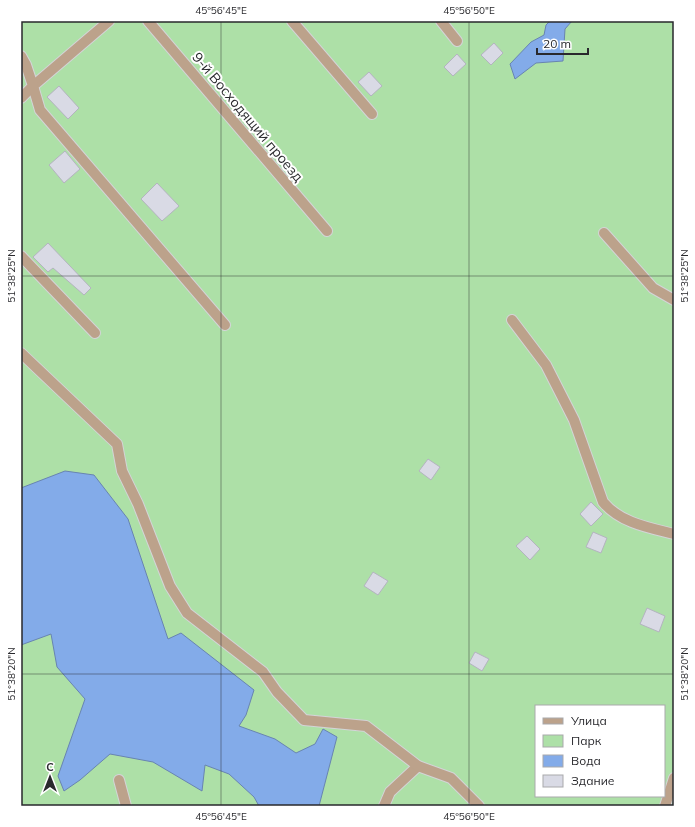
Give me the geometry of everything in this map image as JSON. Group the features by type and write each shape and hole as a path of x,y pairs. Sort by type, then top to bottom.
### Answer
{"street":[{"path":"21,98 109,21"},
{"name":"9-й Восходящий проезд","path":"148,21 327,231"},
{"path":"292,21 372,114"},
{"path":"441,21 457,41"},
{"path":"21,56 26,65 40,110 225,325"},
{"path":"604,233 653,288 674,300"},
{"path":"21,256 95,333"},
{"path":"512,320 546,365 574,420 603,502 609,510 636,524 674,534"},
{"path":"21,353 117,444 122,471 138,504 170,586 187,613 263,672 277,692 304,720 366,726 418,766 451,778 479,806"},
{"path":"384,806 390,792 418,766"},
{"path":"665,806 674,778"},
{"path":"119,780 126,806"}],"green space":[{"path":"21,21 674,21 674,806 21,806"}],"water":[{"path":"550,21 572,21 565,29 563,61 536,63 515,79 510,64 531,42 544,35 546,25"},
{"path":"65,471 94,475 128,519 168,639 181,633 254,690 246,715 239,726 275,739 296,753 315,744 323,729 337,737 319,806 259,806 254,797 229,774 205,765 202,791 153,762 110,754 80,780 64,791 58,776 85,699 57,667 51,634 21,645 21,488"}],"building":[{"path":"494,43 503,53 491,65 481,55"},
{"path":"457,54 466,64 453,76 444,67"},
{"path":"369,72 382,86 371,96 358,82"},
{"path":"59,86 79,108 68,119 47,97"},
{"path":"65,151 80,169 64,183 49,165"},
{"path":"157,183 179,206 162,221 141,199"},
{"path":"48,243 91,288 84,295 53,268 48,272 33,257"},
{"path":"428,459 440,467 431,480 419,471"},
{"path":"591,502 603,514 591,526 580,514"},
{"path":"593,532 607,538 601,553 586,547"},
{"path":"527,536 540,549 530,560 516,546"},
{"path":"373,572 388,581 378,595 364,586"},
{"path":"647,608 665,616 659,632 640,624"},
{"path":"475,652 489,659 482,671 469,663"}]}
